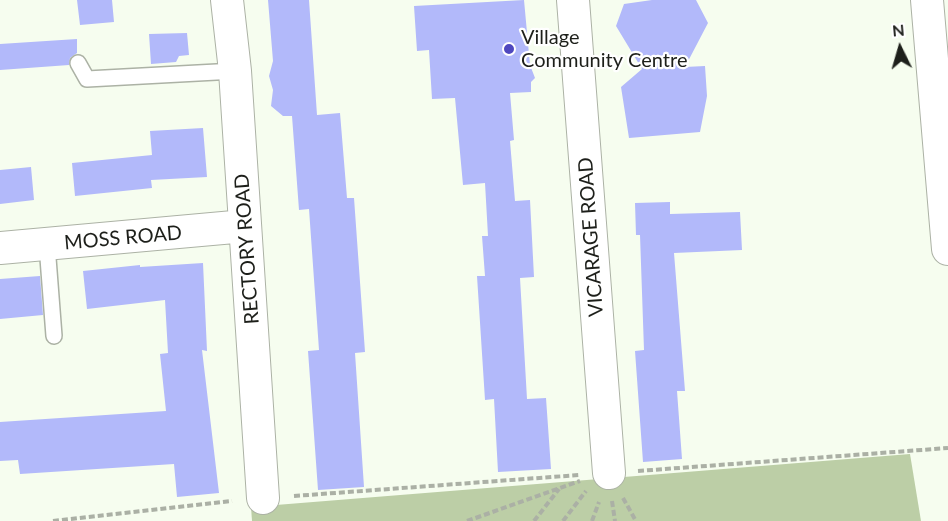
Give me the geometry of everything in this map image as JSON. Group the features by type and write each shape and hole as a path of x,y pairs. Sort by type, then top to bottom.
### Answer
{"street":[{"name":"RECTORY ROAD","path":"226,0 235,71 262,498"},
{"name":"VICARAGE ROAD","path":"573,0 604,474"},
{"path":"927,0 940,59 948,249"},
{"name":"MOSS ROAD","path":"0,249 245,226"}],"lane":[{"path":"78,63 87,79 235,71"},
{"path":"47,245 54,336"}],"path":[{"path":"53,521 262,498 948,448"},
{"path":"467,521 604,474"},
{"path":"562,521 604,474"},
{"path":"534,521 560,488"}],"green space":[{"path":"910,454 921,521 252,521 251,507"}],"building":[{"path":"77,0 112,0 114,22 80,25"},
{"path":"268,0 309,0 317,115 340,113 347,198 354,198 365,352 355,353 364,487 318,490 308,351 319,350 309,209 299,210 292,116 283,116 271,106 273,90 269,76 273,61"},
{"path":"524,0 530,65 535,78 531,82 531,92 510,93 514,140 510,141 515,201 530,200 534,277 520,278 527,399 546,398 551,469 498,472 494,399 485,400 477,276 485,276 482,236 488,236 485,183 463,185 455,98 432,99 429,50 417,51 414,6"},
{"path":"652,0 696,0 708,23 685,67 705,66 707,96 700,132 629,138 621,87 642,69 616,26 624,4"},
{"path":"187,33 189,55 179,56 176,62 151,64 149,34"},
{"path":"77,39 77,53 70,58 69,65 0,70 0,44"},
{"path":"203,128 207,177 151,180 152,188 75,196 72,163 152,155 150,131"},
{"path":"31,167 34,200 0,204 0,170"},
{"path":"670,202 670,214 740,212 742,250 674,253 685,391 677,391 682,459 643,462 635,351 644,350 640,235 636,235 635,203"},
{"path":"203,263 207,351 202,350 219,493 177,497 174,464 20,474 18,460 0,461 0,422 166,411 160,354 168,353 165,300 87,309 83,271 140,265 140,267"},
{"path":"40,276 43,315 0,319 0,279"}],"place":[{"name":"Village Community Centre","path":"509,49"}]}
